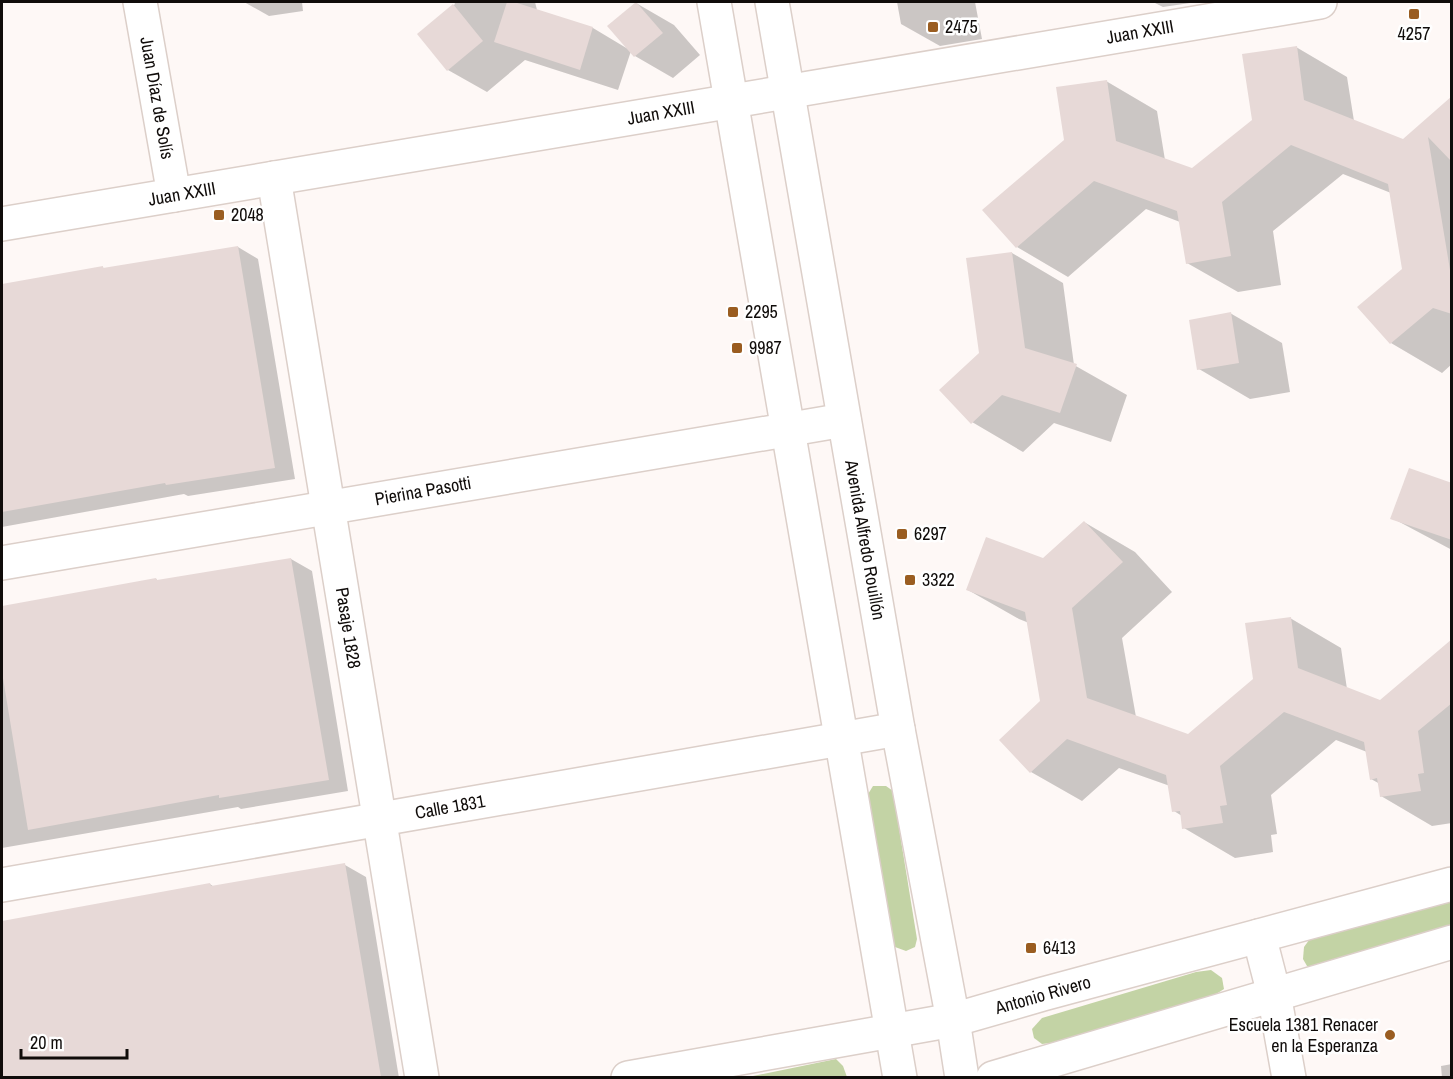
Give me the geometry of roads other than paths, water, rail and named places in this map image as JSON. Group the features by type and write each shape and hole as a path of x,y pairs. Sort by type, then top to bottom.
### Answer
{"street":[{"name":"Juan Díaz de Solís","path":"140,2 174,195"},
{"path":"714,2 900,1077"},
{"name":"Avenida Alfredo Rouillón","path":"772,2 898,729 962,1077"},
{"name":"Juan XXIII","path":"2,224 1320,2"},
{"name":"Pasaje 1828","path":"274,178 422,1077"},
{"name":"Pierina Pasotti","path":"2,563 844,420"},
{"name":"Calle 1831","path":"2,885 898,729"},
{"name":"Antonio Rivero","path":"628,1077 953,1020 1452,884"},
{"path":"1259,936 1274,994 1288,1077"},
{"path":"993,1077 1452,942"}],"place":[{"name":"4257","path":"1414,14"},
{"name":"2475","path":"933,27"},
{"name":"2048","path":"219,215"},
{"name":"2295","path":"733,312"},
{"name":"9987","path":"737,348"},
{"name":"6297","path":"902,534"},
{"name":"3322","path":"910,580"},
{"name":"6413","path":"1031,948"},
{"name":"Escuela 1381 Renacer en la Esperanza","path":"1390,1035"}]}
